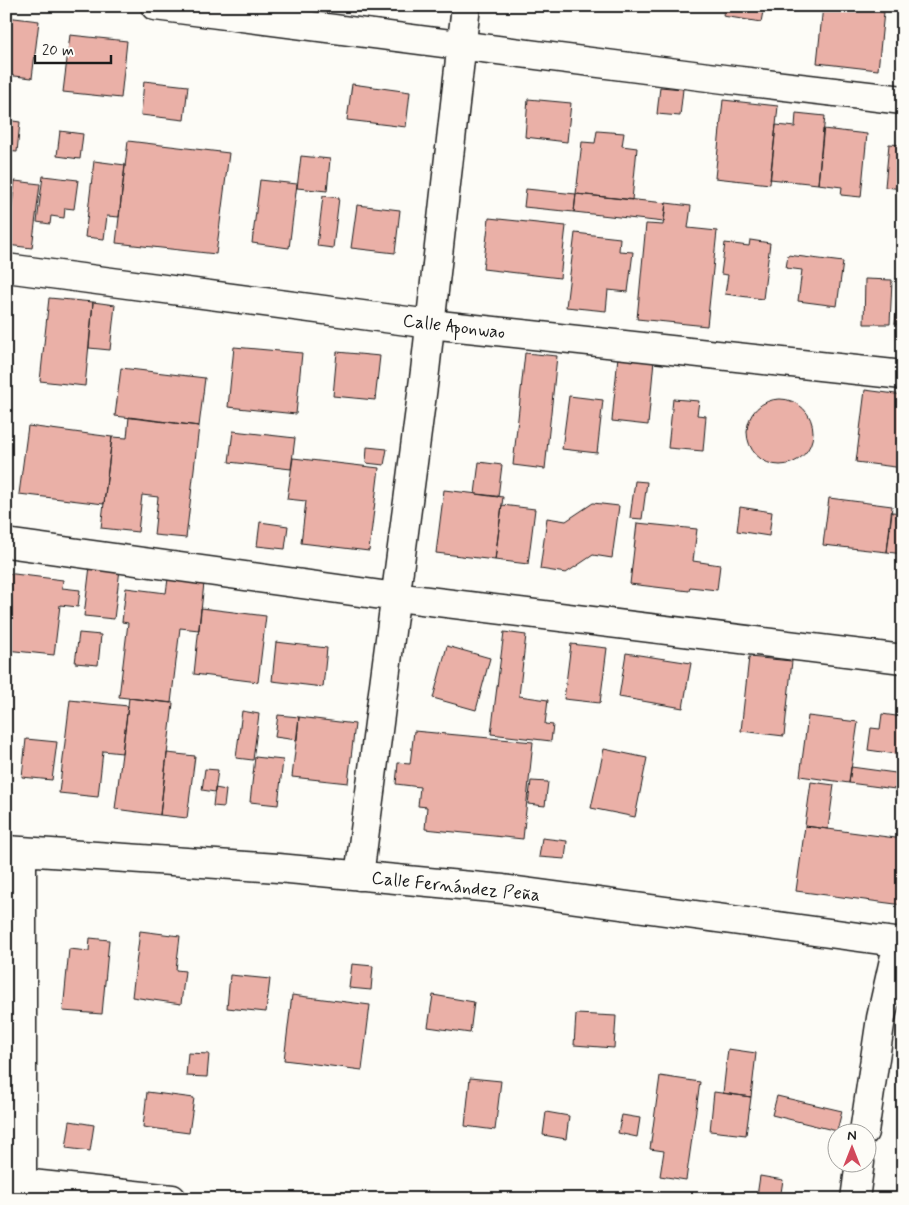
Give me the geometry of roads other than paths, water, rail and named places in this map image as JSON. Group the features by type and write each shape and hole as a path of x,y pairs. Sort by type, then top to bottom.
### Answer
{"street":[{"path":"155,6 903,100"},
{"path":"359,876 430,324 466,6"},
{"name":"Calle Aponwao","path":"6,268 430,324 903,375"},
{"path":"6,543 396,597 903,659"},
{"path":"14,850 22,1183 172,1199"},
{"name":"Calle Fernández Peña","path":"14,850 229,865 503,889 901,942"},
{"path":"865,1122 881,1018 901,942"},
{"path":"855,1199 859,1172"}]}
